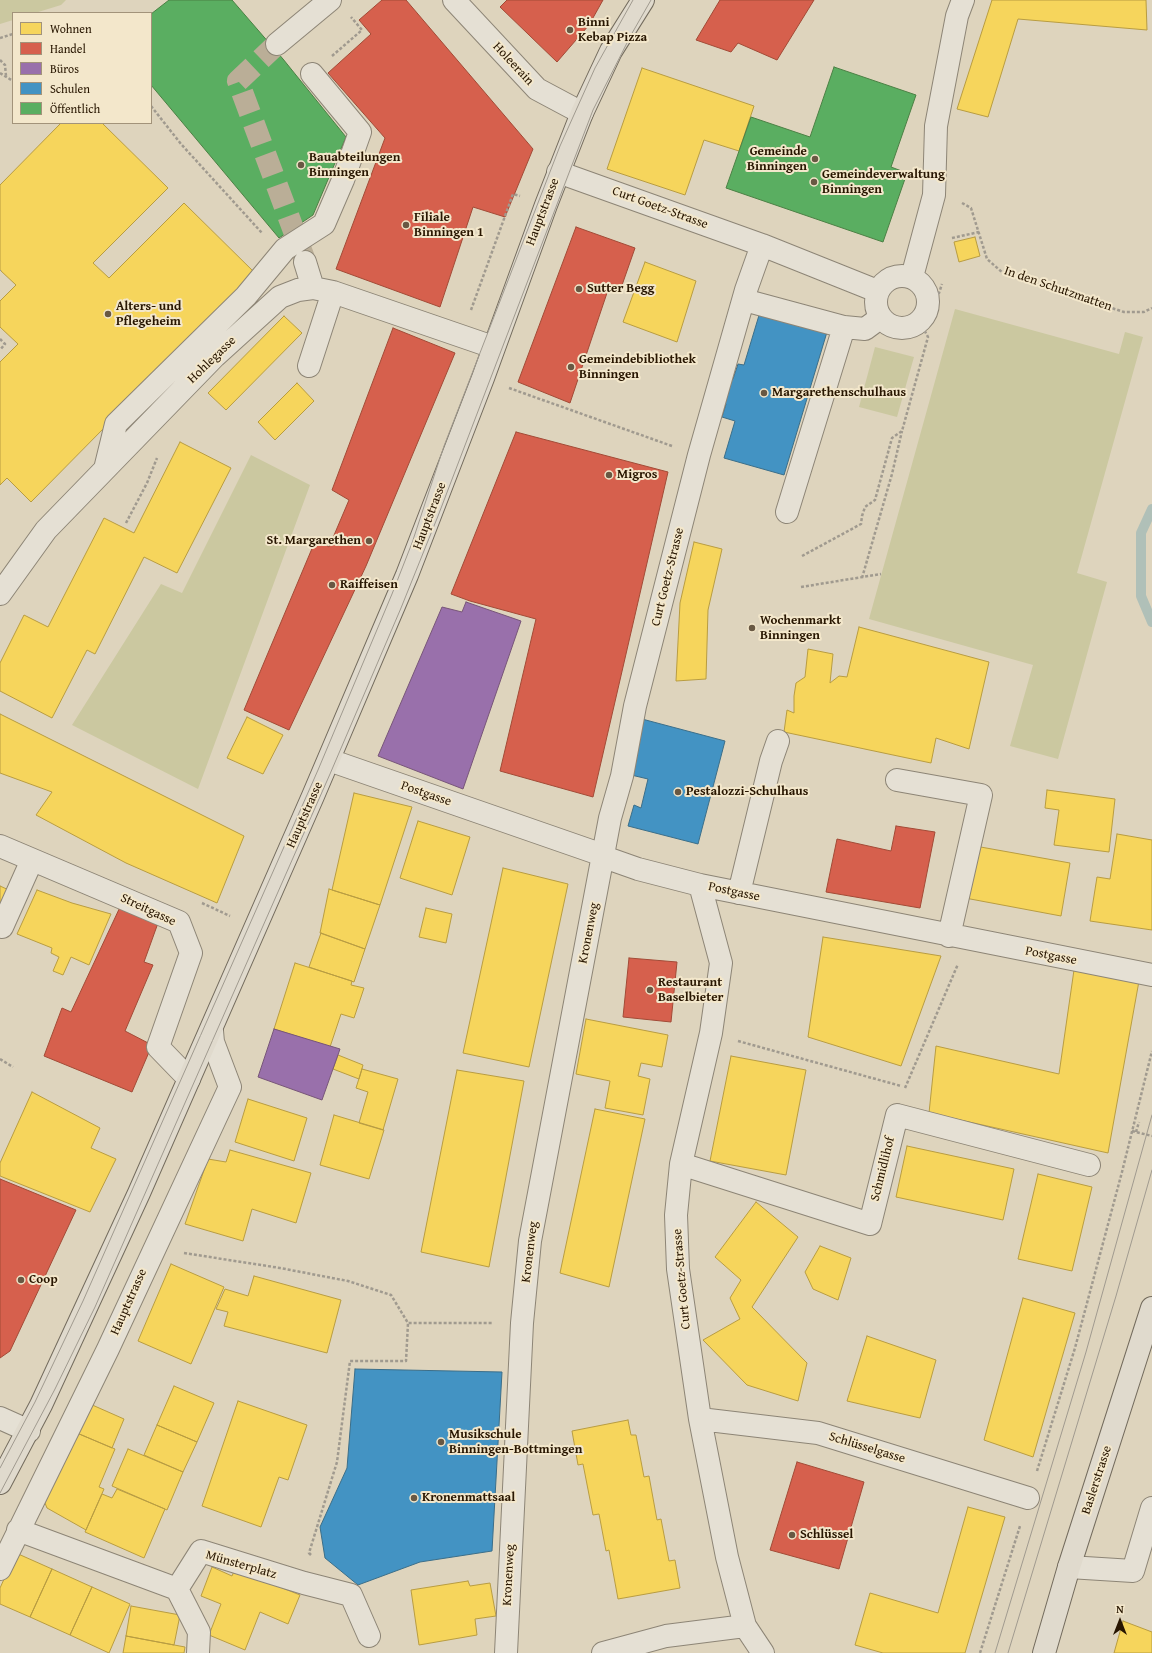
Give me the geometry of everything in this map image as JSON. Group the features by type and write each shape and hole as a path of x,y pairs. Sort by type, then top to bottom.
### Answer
{"main road":[{"name":"Hauptstrasse","path":"0,1483 29,1431 212,1031 407,575 483,378 493,347 558,172 582,113 611,51 643,0"},
{"name":"Baslerstrasse","path":"1044,1653 1068,1567 1152,1308"}],"street":[{"path":"277,44 330,0"},
{"name":"Holeerain","path":"454,0 537,89 582,113"},
{"path":"912,277 934,195 936,126 958,16 963,0"},
{"path":"105,469 116,424 246,296 285,249 324,224 343,180 360,132 319,67"},
{"name":"Curt Goetz-Strasse","path":"558,172 762,245 877,291"},
{"name":"Curt Goetz-Strasse","path":"604,857 610,818 622,776 635,706 699,455 744,300 762,245"},
{"path":"306,262 323,290 309,366"},
{"path":"899,275 912,277 924,287 928,302 926,313 920,322 910,327 899,329 888,325 880,318 875,305 877,291 886,280 899,275"},
{"name":"Hohlegasse","path":"0,594 46,530 215,356 280,297 298,290 323,290 493,347"},
{"path":"744,300 844,327 865,329 880,318"},
{"path":"787,512 844,327"},
{"path":"739,893 775,751"},
{"name":"Postgasse","path":"329,760 594,852 638,869 700,885 959,938 1152,975"},
{"path":"897,780 981,795 959,938"},
{"name":"Streitgasse","path":"0,846 180,922 192,953 158,1047 189,1079"},
{"name":"Kronenweg","path":"506,1653 522,1323 530,1241 604,857"},
{"path":"2,927 32,860"},
{"name":"Curt Goetz-Strasse","path":"700,885 722,963 711,1033 681,1164 676,1215 678,1269 700,1419 727,1557 745,1626 763,1653"},
{"name":"Hauptstrasse","path":"0,1569 108,1349 153,1248 230,1087 213,1042 212,1031"},
{"path":"897,1115 1089,1165"},
{"name":"Schmidlihof","path":"681,1164 870,1224 897,1115"},
{"path":"0,1418 29,1431"},
{"name":"Schlüsselgasse","path":"700,1419 818,1433 1028,1498"},
{"path":"1068,1567 1133,1570 1152,1508"},
{"path":"18,1530 177,1589 199,1632 198,1653"},
{"name":"Münsterplatz","path":"177,1589 200,1551 304,1583 351,1595 369,1636"},
{"path":"603,1653 666,1636 745,1626"}],"path":[{"path":"319,67 362,30"},
{"path":"0,38 12,34"},
{"path":"0,60 5,65 6,76"},
{"path":"0,73 12,80"},
{"path":"152,107 181,144"},
{"path":"471,311 513,194 524,198"},
{"name":"In den Schutzmatten","path":"934,195 950,198 971,208 987,259 1003,273 1124,312 1144,312 1152,308"},
{"path":"951,239 979,232"},
{"path":"862,578 892,474 902,431 928,338 920,322"},
{"path":"0,340 5,344 0,350"},
{"path":"483,378 699,455"},
{"path":"802,556 861,524 865,507 875,500 892,438 902,431"},
{"path":"801,587 881,574"},
{"path":"897,1115 959,938"},
{"path":"711,1033 906,1087"},
{"path":"980,1653 1075,1348 1152,1050"},
{"path":"0,1059 13,1067"},
{"path":"1136,1132 1139,1122"},
{"path":"1132,1132 1152,1136"},
{"path":"153,1248 280,1268 348,1281 391,1295 408,1323 406,1362 350,1361 337,1462 309,1553 314,1557"},
{"path":"408,1323 522,1323"}],"shaded area":[{"path":"0,0 66,0 61,5 38,12 12,12 12,20 0,24"},
{"path":"955,309 1119,354 1125,332 1143,337 1077,573 1107,582 1058,759 1010,746 1033,665 869,619"},
{"path":"875,347 914,357 897,417 859,407"},
{"path":"251,455 310,485 198,789 72,725 161,584 182,593"}],"building: Wohnen":[{"path":"992,0 1146,0 1147,30 1018,19 988,117 957,109"},
{"path":"642,68 754,106 739,151 704,140 685,195 607,169"},
{"name":"Alters- und Pflegeheim","path":"60,124 103,124 168,188 93,263 109,278 184,203 256,274 31,502 7,478 0,485 0,362 18,344 0,327 0,301 16,285 0,270 0,185"},
{"path":"975,237 980,256 959,262 954,242"},
{"path":"645,262 696,281 677,342 623,322"},
{"path":"284,316 302,333 226,410 208,393"},
{"path":"297,383 314,401 275,440 258,422"},
{"path":"180,442 231,468 177,573 144,557 95,654 87,650 52,718 0,691 0,663 24,615 48,627 104,518 134,533"},
{"path":"694,542 722,549 708,610 706,679 676,681 680,603"},
{"path":"859,627 989,662 969,749 936,738 931,763 784,732 787,710 794,713 796,683 805,677 808,649 833,654 830,683 839,676 847,677"},
{"path":"0,714 244,836 217,903 126,863 36,815 52,792 0,773"},
{"path":"247,717 283,735 263,774 227,758"},
{"path":"1047,790 1115,799 1109,852 1054,845 1059,810 1045,808"},
{"path":"354,793 412,807 380,905 332,890"},
{"path":"418,821 470,837 452,895 400,878"},
{"path":"1117,834 1152,840 1152,930 1090,921 1097,877 1110,879"},
{"path":"975,846 1070,863 1061,916 965,898"},
{"path":"503,868 568,884 529,1067 463,1053"},
{"path":"0,886 11,891 0,914"},
{"path":"329,889 380,905 365,949 320,933"},
{"path":"37,890 72,903 111,914 89,965 71,957 63,975 53,971 59,957 51,953 52,948 17,934"},
{"path":"426,908 452,914 446,943 419,937"},
{"path":"321,933 365,949 354,982 309,967"},
{"path":"823,937 941,956 901,1066 808,1037"},
{"path":"295,963 352,981 351,985 364,988 354,1018 341,1014 330,1047 274,1029"},
{"path":"1074,970 1139,981 1108,1153 929,1113 936,1046 1059,1074"},
{"path":"586,1019 668,1035 662,1067 641,1063 638,1076 650,1079 643,1115 605,1108 610,1081 576,1074"},
{"path":"338,1055 363,1065 359,1079 333,1069"},
{"path":"731,1056 806,1070 786,1175 710,1161"},
{"path":"362,1069 398,1079 383,1130 359,1123 368,1092 356,1088"},
{"path":"457,1070 524,1081 489,1267 421,1252"},
{"path":"32,1092 100,1128 91,1148 116,1159 90,1212 0,1176 0,1163"},
{"path":"248,1099 307,1118 294,1161 235,1142"},
{"path":"595,1109 645,1119 609,1287 560,1273"},
{"path":"334,1115 384,1130 369,1179 320,1165"},
{"path":"907,1146 1014,1169 1003,1220 896,1197"},
{"path":"230,1150 311,1173 296,1223 252,1209 243,1241 185,1224 208,1159 226,1162"},
{"path":"1038,1174 1092,1187 1072,1271 1018,1259"},
{"path":"756,1202 798,1237 752,1307 807,1363 798,1401 747,1385 703,1340 740,1319 730,1298 741,1280 715,1257"},
{"path":"820,1246 851,1258 838,1300 813,1289 805,1272"},
{"path":"171,1264 224,1287 191,1364 138,1341"},
{"path":"254,1276 341,1300 327,1353 224,1326 228,1312 216,1309 225,1289 248,1296"},
{"path":"1023,1298 1075,1313 1033,1457 984,1440"},
{"path":"867,1336 936,1360 920,1418 847,1401"},
{"path":"174,1386 214,1403 197,1442 157,1425"},
{"path":"238,1401 307,1425 288,1480 279,1477 261,1527 202,1506"},
{"path":"90,1404 124,1419 112,1448 77,1433"},
{"path":"628,1420 631,1435 636,1435 644,1477 649,1476 657,1520 661,1519 669,1561 675,1560 680,1588 618,1599 609,1550 606,1551 599,1514 593,1515 583,1464 578,1465 572,1431"},
{"path":"157,1425 197,1442 183,1472 144,1455"},
{"path":"72,1431 115,1449 99,1487 104,1489 86,1530 47,1508 43,1498"},
{"path":"128,1449 183,1472 167,1510 112,1486"},
{"path":"117,1489 165,1509 144,1558 85,1532 102,1494 112,1498"},
{"path":"968,1507 1005,1517 965,1653 883,1653 855,1645 870,1593 938,1613"},
{"path":"16,1553 52,1569 30,1617 0,1604 0,1588"},
{"path":"212,1567 232,1576 235,1569 300,1595 288,1624 260,1612 245,1650 209,1635 221,1604 201,1596"},
{"path":"52,1569 92,1587 70,1635 30,1617"},
{"path":"468,1581 470,1586 490,1583 496,1616 475,1619 477,1635 419,1645 411,1590"},
{"path":"92,1587 130,1604 109,1653 70,1635"},
{"path":"131,1606 180,1615 174,1645 126,1636"},
{"path":"1123,1621 1152,1632 1152,1653 1114,1653"},
{"path":"126,1636 185,1647 184,1653 123,1653"}],"building: Handel":[{"path":"382,0 406,0 533,149 505,217 473,207 440,307 336,269 385,138 328,73 371,34 359,20"},
{"path":"507,0 603,0 589,25 557,62 500,7"},
{"path":"720,0 814,0 777,60 738,43 731,52 696,40"},
{"path":"576,227 635,248 621,288 610,284 570,403 518,382"},
{"path":"393,328 455,353 366,566 289,730 244,710 316,539 329,547 349,500 332,490"},
{"path":"516,432 668,472 593,797 500,771 536,619 470,601 451,594"},
{"path":"896,826 935,832 920,908 826,892 837,839 891,851"},
{"path":"121,905 158,923 144,962 153,965 125,1031 152,1045 132,1092 44,1056 62,1008 71,1012"},
{"name":"Restaurant Baselbieter","path":"629,958 677,962 671,1022 623,1017"},
{"name":"Coop","path":"0,1179 76,1210 10,1351 0,1358"},
{"path":"797,1462 864,1482 839,1569 770,1550"}],"building: Büros":[{"path":"466,602 521,621 463,789 378,756 442,607 462,612"},
{"path":"274,1029 340,1049 322,1100 258,1077"}],"building: Schulen":[{"name":"Margarethenschulhaus","path":"760,312 827,332 784,475 724,458 735,421 722,417 726,404 720,398 725,380 733,379 738,364 744,365"},
{"name":"Pestalozzi-Schulhaus","path":"642,719 725,741 698,844 628,826 634,805 641,808 648,779 627,774"},
{"name":"Kronenmattsaal","path":"355,1369 502,1372 492,1551 420,1562 358,1585 325,1558 320,1527 347,1468"}],"building: Öffentlich":[{"path":"169,0 232,0 283,59 346,137 313,215 279,238 152,86 152,13"},
{"name":"Gemeinde Binningen","path":"834,67 916,95 891,167 907,173 883,242 726,188 751,117 810,137"}],"waterway":[{"path":"1152,509 1141,533 1141,596 1152,622"}],"tunnel":[{"path":"277,44 238,81 304,258"}],"tram line":[{"path":"0,1468 35,1402 83,1301 318,770 412,543 444,446 560,146 595,68 633,0"},
{"path":"0,1493 55,1389 95,1307 330,774 401,608 438,516 593,110 631,35 651,0"},
{"path":"995,1653 1086,1352 1152,1115"},
{"path":"1008,1653 1116,1296 1152,1170"}],"place":[{"name":"Binni Kebap Pizza","path":"570,30"},
{"name":"Gemeinde Binningen","path":"815,159"},
{"name":"Bauabteilungen Binningen","path":"301,165"},
{"name":"Gemeindeverwaltung Binningen","path":"814,182"},
{"name":"Filiale Binningen 1","path":"406,225"},
{"name":"Sutter Begg","path":"579,289"},
{"name":"Alters- und Pflegeheim","path":"108,314"},
{"name":"Gemeindebibliothek Binningen","path":"571,367"},
{"name":"Margarethenschulhaus","path":"764,393"},
{"name":"Migros","path":"609,475"},
{"name":"St. Margarethen","path":"369,541"},
{"name":"Raiffeisen","path":"332,585"},
{"name":"Wochenmarkt Binningen","path":"752,628"},
{"name":"Pestalozzi-Schulhaus","path":"678,792"},
{"name":"Restaurant Baselbieter","path":"650,990"},
{"name":"Coop","path":"21,1280"},
{"name":"Musikschule Binningen-Bottmingen","path":"441,1442"},
{"name":"Kronenmattsaal","path":"414,1498"},
{"name":"Schlüssel","path":"792,1535"}]}
